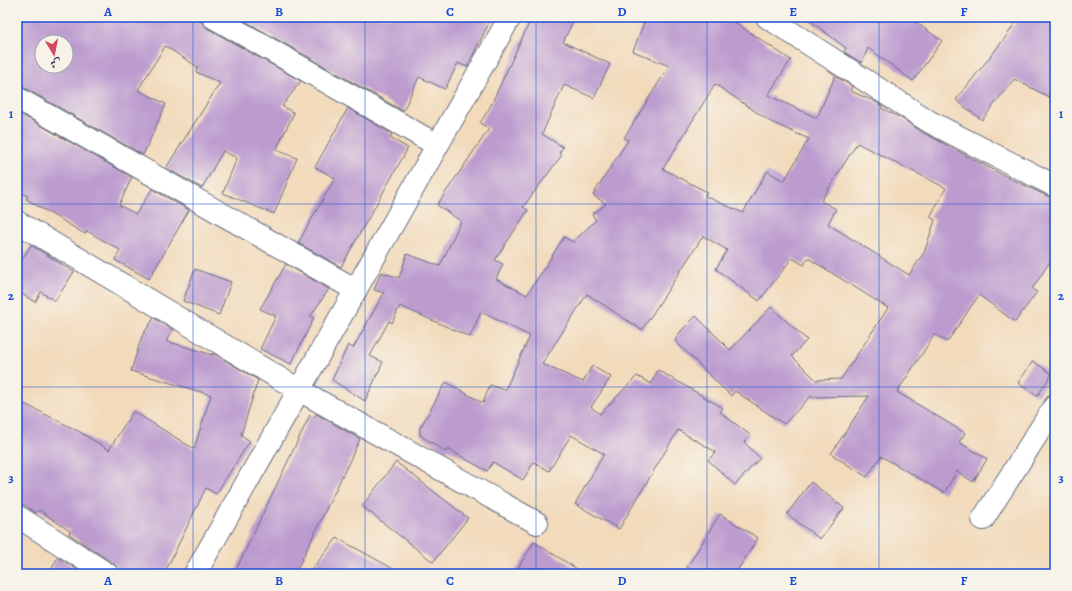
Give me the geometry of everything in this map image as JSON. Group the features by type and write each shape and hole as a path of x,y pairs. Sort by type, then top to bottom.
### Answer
{"street":[{"path":"213,17 438,145"},
{"path":"194,574 510,17"},
{"path":"768,17 930,122 1055,186"},
{"path":"17,98 356,290"},
{"path":"17,222 299,390 537,523"},
{"path":"983,518 1055,406"},
{"path":"17,516 107,574"}],"building":[{"path":"17,17 201,17 202,23 207,28 301,81 282,106 294,113 276,150 297,158 274,214 223,193 237,158 223,151 202,188 166,168 220,83 196,72 198,67 165,46 138,90 166,104 143,155 23,87 17,86"},
{"path":"238,17 492,17 467,67 458,63 445,89 419,77 403,111"},
{"path":"532,17 575,17 563,42 610,64 594,98 564,85 542,134 563,147 559,153 562,155 523,207 528,210 495,260 503,264 496,279 527,295 564,237 573,242 596,220 592,214 606,204 593,195 628,140 624,138 669,66 633,51 646,17 727,17 791,60 768,95 817,118 835,76 852,86 850,91 874,101 882,106 881,108 901,118 924,133 1001,174 1049,197 1055,198 1055,254 1032,289 1037,292 1015,322 979,295 947,342 935,334 897,392 965,433 959,442 987,459 973,482 957,471 944,493 881,456 867,477 831,454 869,396 810,397 784,424 735,391 731,396 675,341 680,332 696,316 730,350 771,307 807,340 792,356 816,380 841,379 888,308 808,258 804,265 792,258 759,301 716,269 727,250 703,236 642,330 587,294 542,364 583,382 592,366 611,377 591,407 600,414 637,376 651,384 658,370 723,408 720,412 750,435 744,442 760,458 735,485 708,460 716,452 678,430 619,529 575,504 604,454 571,435 549,471 534,462 523,480 493,462 487,471 448,449 446,452 420,435 420,428 446,382 483,403 490,385 505,390 530,336 481,312 470,337 400,306 392,323 389,321 370,356 383,362 365,401 332,380 348,345 353,348 384,293 374,290 381,272 399,278 407,254 440,266 461,221 437,205 489,129 480,123 489,109","holes":["715,84 771,122 809,139 784,181 767,171 743,213 705,196 707,192 663,169","857,143 946,188 930,217 935,220 924,253 909,275 828,224 836,209 821,201"]},
{"path":"805,17 909,17 942,41 913,81 868,48 862,63 844,52 846,48"},
{"path":"1019,17 1055,17 1055,100 1014,79 982,120 956,100 1008,34"},
{"path":"348,108 392,134 390,138 408,148 341,267 298,243 335,178 315,167"},
{"path":"17,112 132,177 119,205 136,214 152,189 189,210 149,279 115,260 120,250 87,231 85,234 26,199 28,196 17,192"},
{"path":"31,245 74,272 55,301 41,292 35,302 17,291 17,268"},
{"path":"286,264 329,289 310,317 314,318 291,364 260,349 276,316 260,309"},
{"path":"195,269 231,282 219,315 183,301"},
{"path":"154,318 173,330 166,341 213,355 213,353 258,380 241,435 250,441 216,494 206,488 164,574 119,574 118,569 114,564 69,534 70,531 39,510 36,513 24,505 17,504 17,400 80,432 109,450 133,411 194,449 211,395 131,371 142,336"},
{"path":"1033,361 1052,374 1037,396 1018,383"},
{"path":"316,414 360,439 295,574 234,574 310,415 314,417"},
{"path":"396,462 468,518 433,562 362,506"},
{"path":"811,482 844,508 820,539 787,514"},
{"path":"720,514 758,538 735,574 698,574 687,567"},
{"path":"337,538 403,574 308,574"},
{"path":"534,542 585,574 514,574"},
{"path":"58,557 84,574 49,574"}]}
